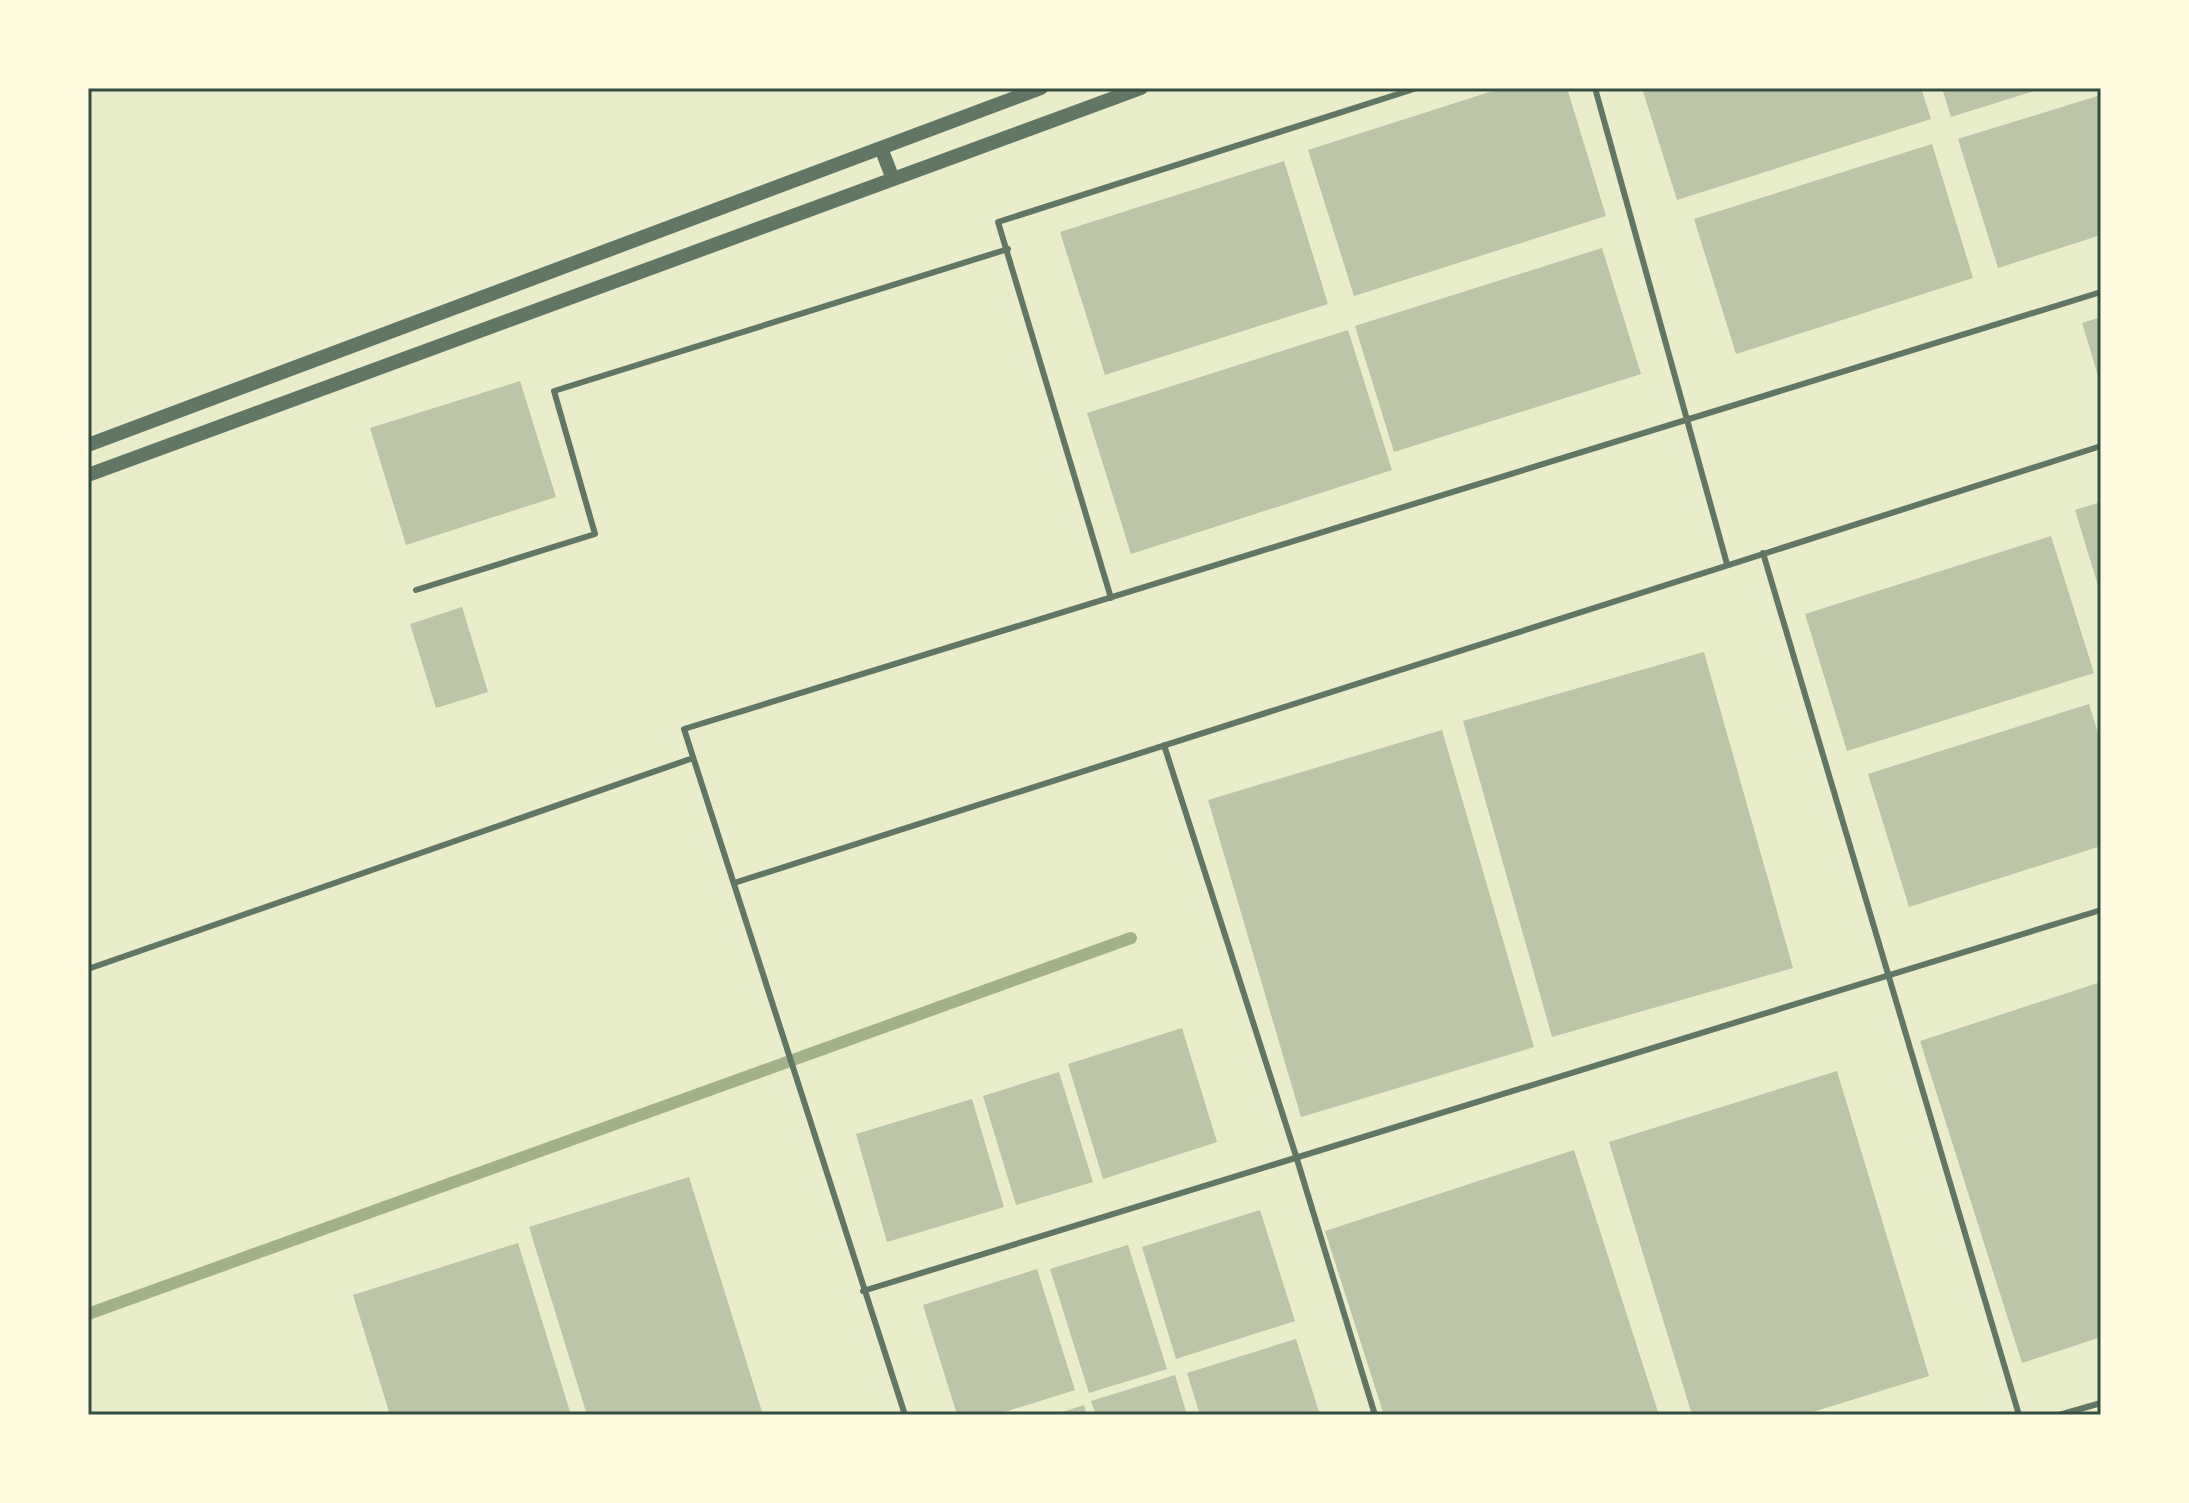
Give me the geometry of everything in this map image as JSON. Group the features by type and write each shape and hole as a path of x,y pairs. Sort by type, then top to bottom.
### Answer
{"street":[{"path":"88,445 1041,88"},
{"path":"88,475 1141,88"},
{"path":"881,148 893,179"},
{"path":"262,380 272,408"}],"lane":[{"path":"1111,598 998,222 1417,88"},
{"path":"1595,88 1727,564"},
{"path":"416,590 595,534 554,391 1008,249"},
{"path":"905,1415 684,729 2101,292"},
{"path":"734,883 2101,446"},
{"path":"1763,553 2019,1415"},
{"path":"1164,745 1296,1156 1375,1415"},
{"path":"88,969 693,758"},
{"path":"863,1291 2101,910"},
{"path":"2059,1415 2101,1403"}],"building":[{"path":"1502,88 1567,88 1606,216 1354,296 1308,150"},
{"path":"1642,88 1921,88 1931,119 1677,200"},
{"path":"1942,88 2040,88 2040,89 1951,117"},
{"path":"2101,95 2101,235 1998,268 1958,139"},
{"path":"1932,144 1973,278 1736,354 1694,219"},
{"path":"1284,161 1328,304 1105,375 1060,232"},
{"path":"1602,248 1641,374 1394,452 1355,326"},
{"path":"2101,317 2101,382 2100,382 2082,323"},
{"path":"1348,330 1392,470 1131,554 1087,413"},
{"path":"520,381 556,497 406,545 370,428"},
{"path":"2101,502 2101,592 2100,592 2075,510"},
{"path":"2051,536 2094,673 1847,751 1805,614"},
{"path":"462,607 488,692 436,708 410,624"},
{"path":"1704,652 1793,968 1552,1037 1463,721"},
{"path":"2089,704 2101,743 2101,846 1909,907 1868,774"},
{"path":"1442,730 1534,1047 1301,1117 1208,800"},
{"path":"2101,982 2101,1337 2022,1363 1920,1041"},
{"path":"1182,1028 1217,1142 1103,1179 1068,1064"},
{"path":"1837,1071 1929,1376 1803,1415 1692,1415 1609,1142"},
{"path":"1059,1072 1093,1182 1016,1205 983,1096"},
{"path":"972,1099 1004,1207 887,1242 856,1134"},
{"path":"1574,1150 1659,1415 1384,1415 1325,1231"},
{"path":"689,1177 763,1415 587,1415 529,1227"},
{"path":"1260,1210 1295,1321 1176,1359 1142,1247"},
{"path":"518,1243 571,1415 390,1415 353,1295"},
{"path":"1128,1245 1167,1369 1089,1393 1050,1269"},
{"path":"1037,1269 1075,1390 995,1415 957,1415 923,1305"},
{"path":"1296,1339 1320,1415 1200,1415 1187,1373"},
{"path":"1175,1375 1187,1415 1096,1415 1091,1401"},
{"path":"1084,1405 1087,1415 1056,1415 1056,1414"}],"waterway":[{"path":"88,1314 1131,938"}]}
